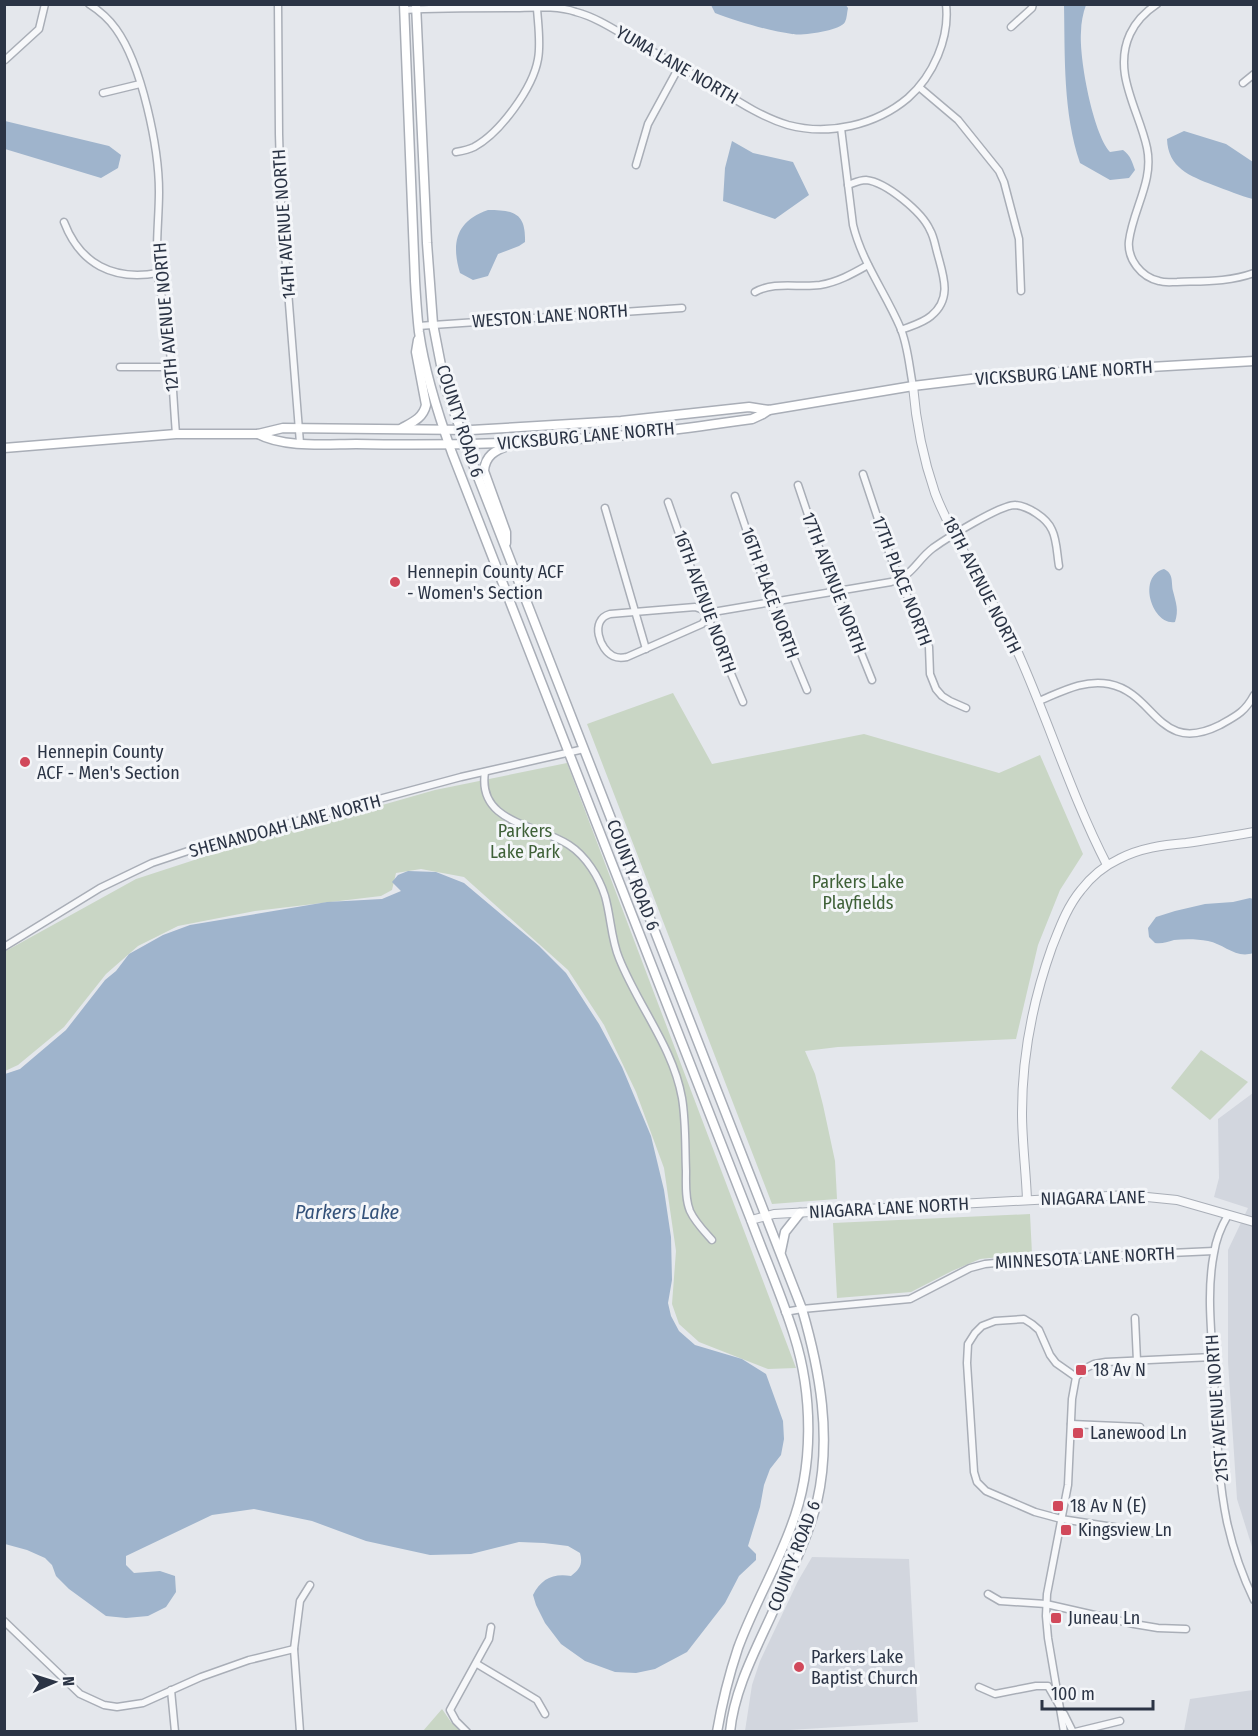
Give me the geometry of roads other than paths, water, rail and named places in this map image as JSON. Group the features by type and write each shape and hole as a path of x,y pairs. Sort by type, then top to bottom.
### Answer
{"main road":[{"name":"COUNTY ROAD 6","path":"404,7 415,281 419,328 426,370 443,430 751,1220 794,1335 803,1375 807,1411 807,1449 801,1494 792,1526 739,1646 717,1731"},
{"name":"COUNTY ROAD 6","path":"416,7 433,324 446,386 460,430 507,552 802,1309 812,1346 822,1402 823,1448 820,1484 802,1544 740,1689 730,1731"},
{"path":"399,430 417,420 424,413 426,405 416,352 419,328"},
{"name":"VICKSBURG LANE NORTH","path":"4,448 176,434 258,434 276,429 460,430 621,420 749,407 769,410 913,386 1032,374 1254,361"},
{"name":"VICKSBURG LANE NORTH","path":"258,434 273,441 300,443 449,445 528,442 680,429 752,418 769,410"},
{"path":"507,552 506,532 485,477 484,464 497,450 528,442"},
{"path":"781,1255 785,1232 800,1213"}],"street":[{"path":"5,60 39,29 45,4"},
{"name":"12TH AVENUE NORTH","path":"89,4 106,17 117,29 124,42 140,84 151,124 159,189 158,273 167,323 176,434"},
{"name":"14TH AVENUE NORTH","path":"278,4 281,202 300,443"},
{"path":"841,128 881,116 899,105 919,87 934,63 941,46 946,28 946,4"},
{"path":"1011,27 1032,8 1033,4"},
{"path":"1157,4 1139,19 1131,30 1125,43 1123,57 1126,85 1149,158 1149,170 1131,233 1129,249 1135,265 1141,272 1158,281 1220,281 1237,279 1254,273"},
{"name":"YUMA LANE NORTH","path":"404,7 537,8 559,6 588,15 773,119 806,128 841,128"},
{"path":"456,152 471,149 495,131 509,115 526,88 539,58 537,8"},
{"path":"636,165 650,118 680,67"},
{"path":"1243,82 1254,74"},
{"path":"103,93 140,84"},
{"path":"919,87 958,120 999,171 1019,239 1022,291"},
{"name":"18TH AVENUE NORTH","path":"841,128 855,233 868,265 901,330 913,386 919,435 936,495 954,534 992,600 1017,652 1039,701 1074,796 1107,866"},
{"path":"848,185 866,180 891,190 925,221 932,235 945,277 943,299 931,316 901,330"},
{"path":"64,222 77,248 100,267 114,273 128,275 143,276 158,273"},
{"path":"755,292 770,286 818,285 835,282 868,265"},
{"name":"WESTON LANE NORTH","path":"419,328 433,324 682,308"},
{"path":"120,367 171,367"},
{"name":"17TH PLACE NORTH","path":"863,474 884,539 929,647 930,674 936,689 942,696 966,708"},
{"name":"17TH AVENUE NORTH","path":"798,485 834,592 843,608 872,680"},
{"name":"16TH PLACE NORTH","path":"735,496 771,603 807,690"},
{"name":"16TH AVENUE NORTH","path":"668,502 707,614 743,702"},
{"path":"707,614 706,620 697,627 621,658 608,653 597,626 604,615 610,614 695,607 707,614 891,582 910,573 933,548 954,534 1006,506 1023,507 1048,523 1053,531 1059,566"},
{"path":"605,508 646,649"},
{"path":"1039,701 1078,686 1098,682 1110,684 1130,693 1169,728 1193,734 1205,732 1240,714 1249,705 1254,695"},
{"name":"SHENANDOAH LANE NORTH","path":"4,947 99,888 152,864 197,848 485,772 584,749"},
{"path":"485,772 484,780 488,799 496,810 510,820 552,836 570,846 584,858 596,875 604,894 618,957 664,1046 676,1075 686,1121 686,1195 690,1211 712,1240"},
{"path":"1027,1200 1022,1108 1028,1036 1045,967 1071,904 1093,876 1129,854 1153,847 1254,832"},
{"name":"NIAGARA LANE","path":"1027,1200 1110,1195 1147,1196 1194,1204 1228,1215"},
{"name":"NIAGARA LANE NORTH","path":"751,1220 766,1216 800,1213 1027,1200"},
{"path":"1228,1215 1254,1222"},
{"name":"21ST AVENUE NORTH","path":"1228,1215 1220,1228 1214,1251 1211,1295 1213,1357 1222,1490 1236,1556 1254,1600"},
{"name":"MINNESOTA LANE NORTH","path":"785,1312 910,1299 970,1268 985,1264 1038,1259 1214,1251"},
{"path":"1136,1318 1137,1360"},
{"path":"1076,1377 1056,1363 1039,1330 1024,1320 995,1321 982,1326 975,1333 968,1344 967,1363 974,1472 977,1482 986,1491 1035,1512 1060,1519 1153,1533"},
{"path":"1064,1731 1048,1638 1046,1604 1050,1572 1068,1485 1071,1399 1076,1377 1094,1364 1106,1362 1213,1357"},
{"path":"1071,1424 1140,1427"},
{"path":"300,1731 294,1649 300,1601 310,1585"},
{"path":"988,1594 1000,1601 1046,1604 1134,1624 1186,1629"},
{"path":"4,1621 80,1695 92,1701 117,1707 143,1703 249,1660 294,1649"},
{"path":"467,1731 456,1721 450,1710 489,1640 491,1627"},
{"path":"477,1664 537,1700 545,1714"},
{"path":"979,1687 995,1694 1048,1686 1074,1731 1120,1721"},
{"path":"171,1690 174,1731"}],"water":[{"path":"845,4 848,8 846,20 842,25 820,32 797,34 783,33 723,16 715,13 711,5"},
{"path":"1064,5 1086,5 1082,22 1081,44 1088,95 1098,129 1110,152 1123,150 1131,159 1135,170 1129,178 1110,180 1080,163 1070,125 1065,65"},
{"path":"5,121 109,146 121,155 118,168 101,178 5,149"},
{"path":"1184,131 1226,144 1253,162 1253,199 1196,178 1176,164 1168,149 1167,139"},
{"path":"732,141 753,153 793,162 809,195 775,219 723,201 725,168"},
{"path":"488,210 511,212 517,215 523,225 525,242 498,254 488,276 473,280 460,273 456,243 459,234 469,220"},
{"path":"1164,569 1172,578 1177,610 1175,622 1160,617 1151,600 1149,590 1151,581"},
{"name":"Parkers Lake","path":"408,871 436,872 464,883 539,946 566,973 599,1024 622,1067 651,1136 664,1190 671,1237 672,1280 668,1303 671,1316 679,1331 695,1345 742,1359 766,1374 783,1421 784,1439 781,1455 770,1469 764,1485 748,1546 756,1554 756,1560 739,1576 725,1603 687,1652 655,1669 636,1673 615,1672 585,1661 561,1644 545,1623 533,1595 548,1578 559,1575 571,1576 579,1569 580,1553 568,1546 519,1542 471,1554 430,1555 366,1541 312,1521 254,1509 212,1515 126,1556 126,1565 134,1573 160,1571 175,1576 176,1592 166,1607 148,1616 126,1618 106,1616 69,1589 56,1576 52,1565 45,1558 5,1544 5,1074 20,1069 66,1030 105,980 116,971 129,954 163,935 190,925 327,902 382,899 401,891 392,882 398,875"},
{"path":"1253,899 1253,953 1241,954 1204,940 1174,940 1155,943 1149,937 1148,928 1156,917 1205,904"}],"place":[{"name":"Hennepin County ACF - Women's Section","path":"395,582"},
{"name":"Hennepin County ACF - Men's Section","path":"25,762"},
{"name":"18 Av N","path":"1081,1370"},
{"name":"Lanewood Ln","path":"1078,1433"},
{"name":"18 Av N (E)","path":"1058,1506"},
{"name":"Kingsview Ln","path":"1066,1530"},
{"name":"Juneau Ln","path":"1056,1618"},
{"name":"Parkers Lake Baptist Church","path":"799,1667"}],"park label":[{"name":"Parkers Lake Park","path":"525,841"},
{"name":"Parkers Lake Playfields","path":"858,892"}]}
